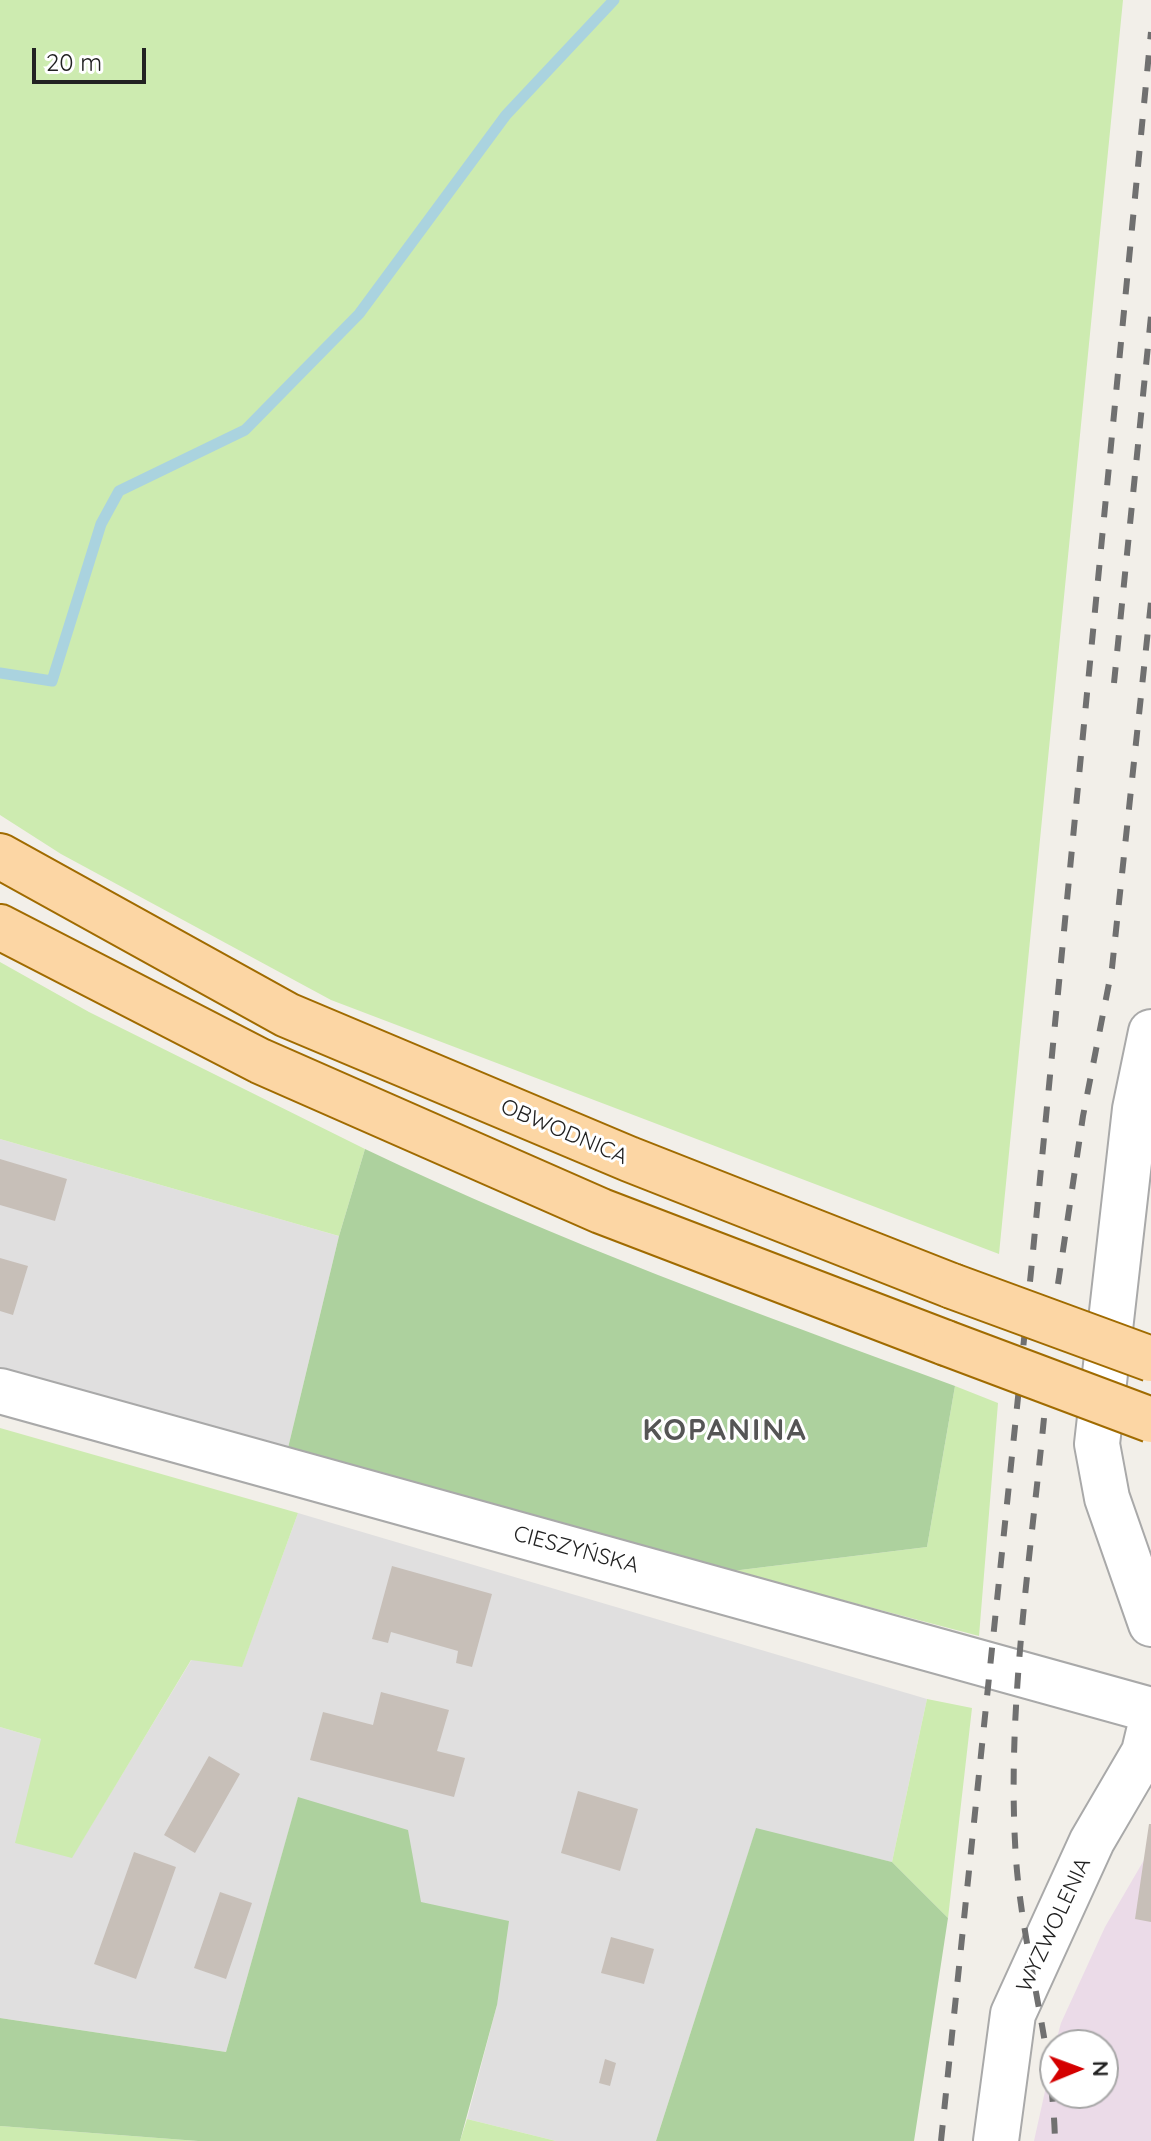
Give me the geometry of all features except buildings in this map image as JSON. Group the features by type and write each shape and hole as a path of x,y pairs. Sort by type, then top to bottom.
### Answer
{"main road":[{"name":"OBWODNICA","path":"0,856 287,1015 629,1159 952,1286 1151,1359"},
{"path":"0,927 302,1080 601,1211 1151,1420"}],"street":[{"path":"1151,1032 1135,1109 1097,1444 1107,1498 1151,1624"},
{"name":"CIESZYŃSKA","path":"0,1391 1151,1710"},
{"name":"WYZWOLENIA","path":"996,2141 1013,2014 1092,1841 1144,1752 1151,1723"}],"shaded area":[{"path":"0,1139 339,1236 288,1448 0,1367"},
{"path":"298,1513 927,1699 892,1862 756,1829 656,2141 556,2141 467,2119 497,2005 420,1902 298,1798 226,2052 0,2018 0,1727 41,1739 72,1857 192,1659 242,1666"},
{"path":"1151,1848 1151,2141 1034,2141 1041,2109 1119,2109 1119,2029 1059,2029 1105,1927"}],"green space":[{"path":"0,0 1123,0 999,1254 331,1000 61,854 0,815"},
{"path":"0,962 89,1012 365,1149 339,1236 0,1139"},
{"path":"365,1149 584,1245 955,1386 927,1547 732,1571 288,1448 339,1236"},
{"path":"955,1386 998,1403 979,1636 732,1571 927,1547"},
{"path":"0,1428 298,1513 242,1667 191,1660 72,1858 15,1843 41,1739 0,1727"},
{"path":"927,1699 972,1708 948,1918 892,1862"},
{"path":"298,1797 408,1830 421,1902 509,1921 497,2005 460,2141 198,2141 0,2126 0,2018 226,2052"},
{"path":"756,1828 892,1862 948,1918 914,2141 656,2141"},
{"path":"467,2119 556,2141 460,2141"},
{"path":"0,2126 198,2141 0,2141"}],"waterway":[{"path":"0,673 52,681 101,524 119,491 245,430 359,314 506,115 614,0"}],"railway":[{"path":"941,2141 1031,1272 1151,32"},
{"path":"1114,683 1151,316"},
{"path":"1058,1284 1083,1116 1112,968 1151,602"},
{"path":"1044,1418 1021,1638 1014,1804 1020,1894 1049,2070 1055,2141"}],"district":[{"name":"KOPANINA","path":"725,1431"}]}
